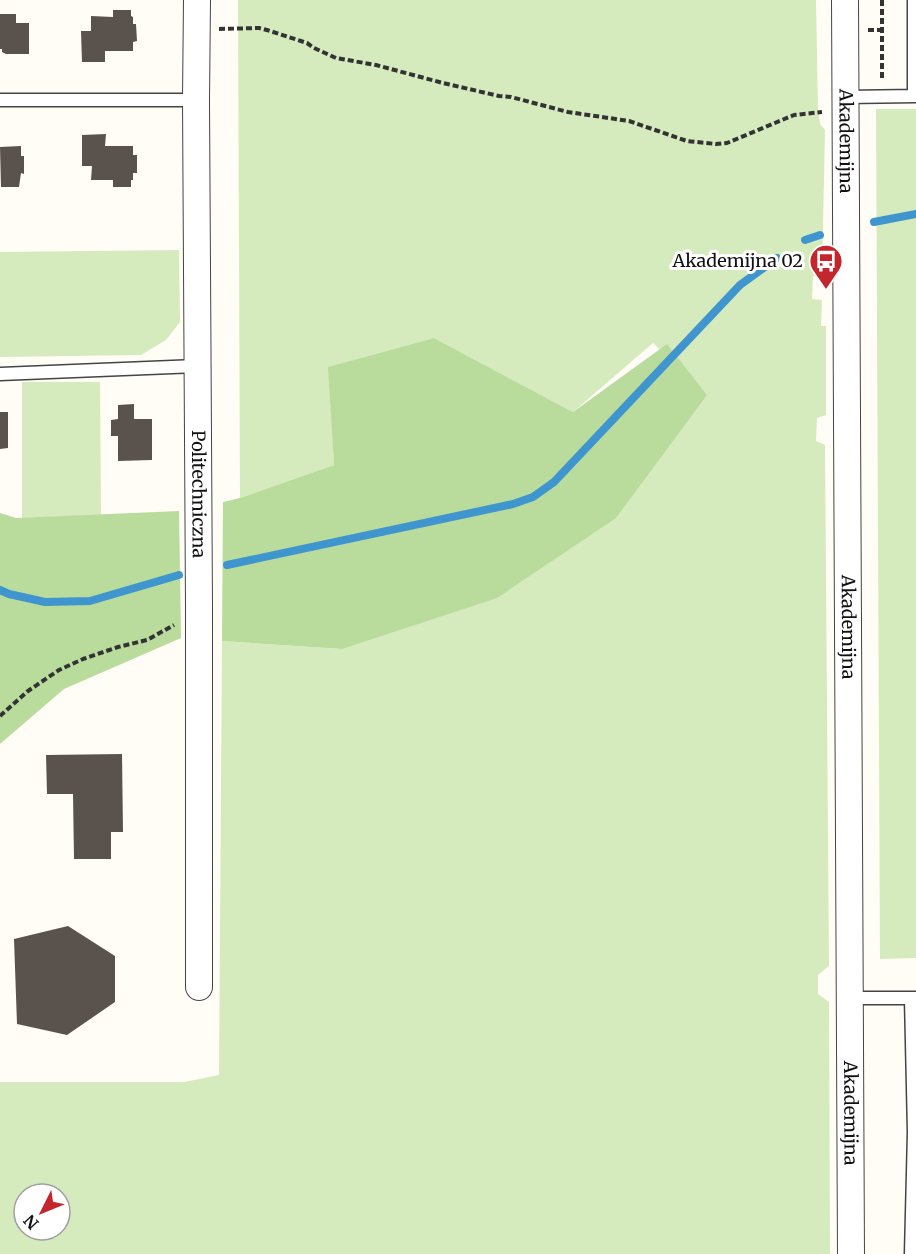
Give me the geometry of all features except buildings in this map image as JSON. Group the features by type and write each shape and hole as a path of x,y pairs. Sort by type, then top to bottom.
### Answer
{"street":[{"name":"Politechniczna","path":"197,0 195,100 199,987"},
{"name":"Akademijna","path":"845,0 836,105 851,1254"}],"lane":[{"path":"836,105 882,97 915,96 914,0"},
{"path":"0,100 195,100"},
{"path":"0,374 197,366"},
{"path":"849,998 914,998 915,1132 911,1254"}],"path":[{"path":"882,0 882,97"},
{"path":"197,29 259,28 307,43 336,58 376,65 443,83 568,111 629,121 687,141 727,143 794,115 836,105"},
{"path":"0,716 28,691 59,670 118,647 147,640 187,618 199,607"}],"green space":[{"path":"238,0 816,0 818,111 820,124 825,130 822,276 813,276 812,299 822,300 821,326 826,326 826,415 817,418 816,441 825,445 829,966 818,975 818,994 829,1002 830,1254 0,1254 0,1082 184,1082 219,1075 222,641 342,649 707,395 653,343 573,412 434,338 329,367 334,465 240,498"},
{"path":"876,109 916,109 916,958 880,959"},
{"path":"179,250 180,322 166,340 141,355 0,357 0,252"},
{"path":"434,338 573,412 667,344 707,395 616,518 497,598 342,649 222,641 223,502 334,465 328,367"},
{"path":"22,382 100,382 101,515 22,518"},
{"path":"179,511 181,638 64,689 0,744 0,513 16,518"}],"waterway":[{"path":"874,222 916,214"},
{"path":"805,240 820,235"},
{"path":"227,565 513,504 533,497 554,482 740,285 777,258"},
{"path":"0,590 45,602 90,601 179,575"}],"place":[{"name":"Akademijna 02","path":"826,290"}]}
